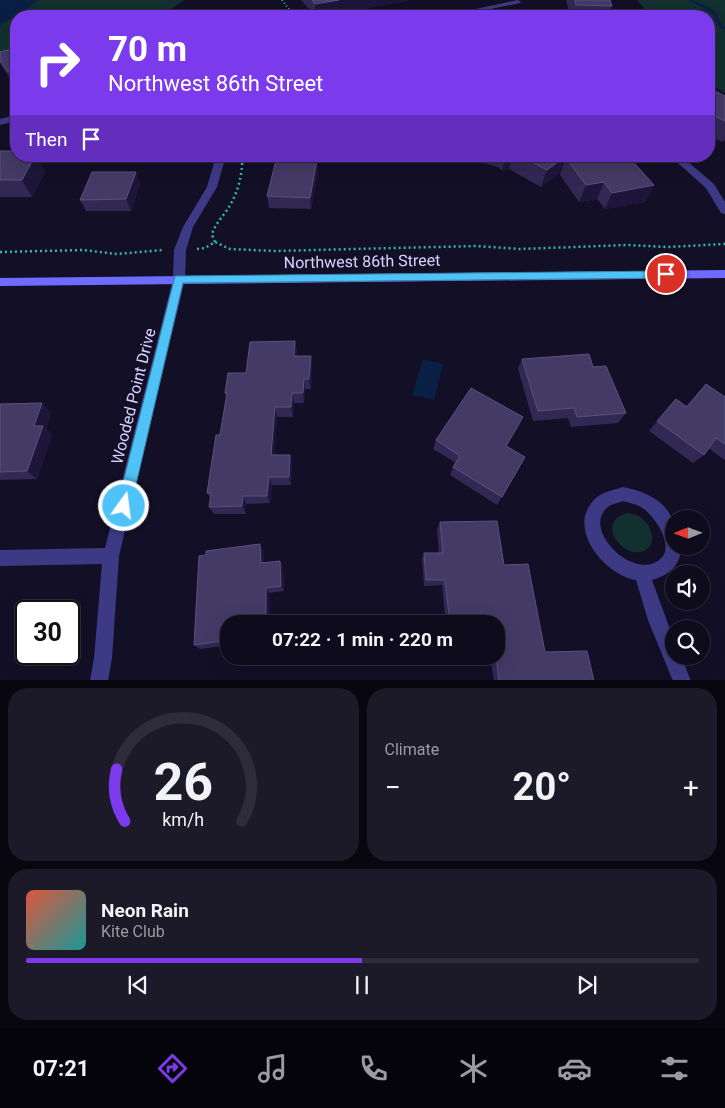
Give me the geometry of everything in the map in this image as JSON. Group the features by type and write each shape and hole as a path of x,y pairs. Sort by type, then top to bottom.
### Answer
{"main road":[{"name":"Northwest 86th Street","path":"0,282 725,274"}],"street":[{"path":"477,10 518,2"},
{"name":"Wooded Point Drive","path":"98,680 103,658 111,556 179,279 180,250 188,227 212,187 219,162"},
{"path":"682,162 710,186 725,211"},
{"path":"623,494 637,497 650,504 661,514 670,527 673,541 672,554 666,565 656,572 642,574 628,571 616,564 605,554 595,536 592,518 596,508 602,500 612,495 623,494"},
{"path":"0,558 111,556"},
{"path":"642,574 657,620 682,680"}],"path":[{"path":"241,162 238,186 231,203 213,228 212,235 215,242 230,249 274,251 476,246 520,249 561,246 628,245 666,247 725,244"},
{"path":"0,252 83,250 117,254 205,248 215,242"}],"green space":[{"path":"37,0 185,0 169,10 25,10"},
{"path":"637,0 725,0 725,93 715,87 715,10 645,10"},
{"path":"10,19 10,52 0,53 0,25"},
{"path":"628,513 639,516 650,528 652,543 644,551 628,550 615,538 613,524 618,517"}],"water":[{"path":"0,0 37,0 25,10 10,10 10,19 0,25"},
{"path":"423,359 443,364 434,400 412,395"}],"building":[{"path":"312,0 339,0 315,4"},
{"path":"575,0 610,0 612,6 576,5"},
{"path":"10,49 10,72 8,72 0,61 0,52"},
{"path":"715,91 725,96 725,121 715,116"},
{"path":"0,151 10,151 10,162 32,162 22,180 0,180"},
{"path":"276,162 317,162 310,198 267,196"},
{"path":"532,162 558,162 547,170"},
{"path":"569,162 633,162 654,185 612,193 604,182 586,185"},
{"path":"92,172 136,172 126,199 80,200"},
{"path":"295,341 294,356 311,356 309,379 304,379 303,393 292,393 291,407 275,407 271,455 290,455 289,477 269,477 267,496 243,496 242,506 209,507 211,493 207,493 216,435 220,435 227,393 225,393 228,373 246,373 250,342"},
{"path":"589,354 593,367 606,366 626,413 577,417 574,408 538,411 522,359"},
{"path":"706,384 725,397 725,444 716,438 704,455 657,421 676,399 687,407"},
{"path":"471,388 523,417 506,446 525,457 502,497 453,467 460,456 436,440"},
{"path":"42,403 34,426 43,426 27,471 0,472 0,404"},
{"path":"497,521 504,565 528,564 545,652 587,651 594,680 499,680 497,665 505,665 505,615 449,615 445,580 426,580 424,553 443,553 440,522"},
{"path":"260,544 261,563 280,561 281,586 266,588 266,615 220,615 220,641 194,645 199,556 206,555 206,551"}],"waterway":[{"path":"691,0 710,10"},
{"path":"715,14 720,26 725,29"}],"route":[{"path":"124,506 179,279 666,274"}]}
